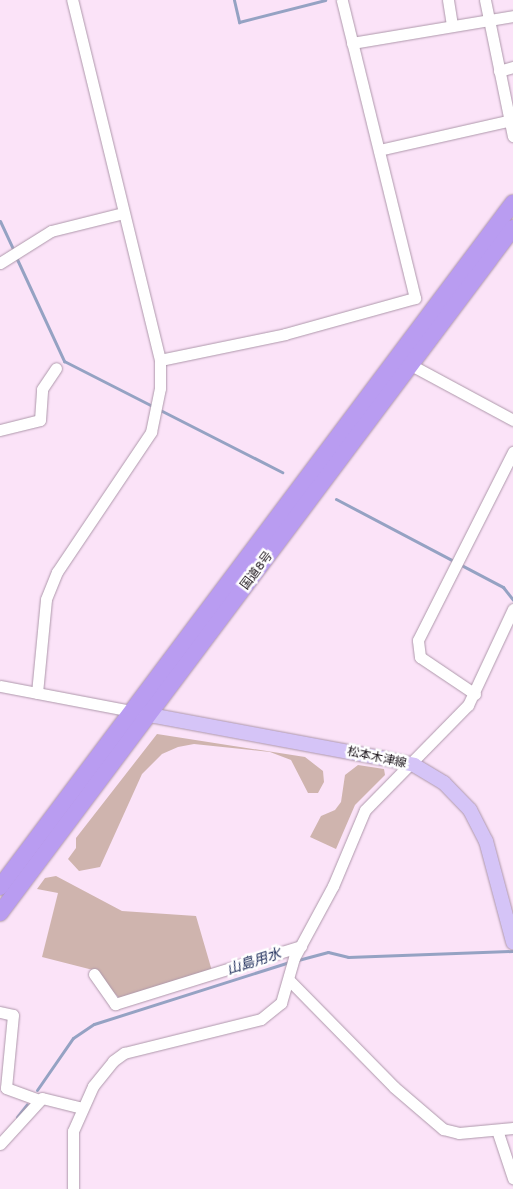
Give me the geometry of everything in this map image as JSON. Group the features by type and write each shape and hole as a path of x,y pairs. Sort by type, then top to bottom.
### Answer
{"highway":[{"name":"国道8号","path":"0,886 513,203"},
{"name":"国道8号","path":"0,913 151,715 513,228"}],"main road":[{"name":"松本木津線","path":"131,712 414,766 444,783 470,810 486,841 513,942"}],"street":[{"path":"37,693 46,599 57,572 152,432 158,398 160,360 72,0"},
{"path":"160,360 285,334 415,298 342,0"},
{"path":"448,0 452,25"},
{"path":"485,0 508,121 513,136"},
{"path":"352,43 513,16"},
{"path":"498,71 513,67"},
{"path":"379,150 508,121"},
{"path":"0,263 51,231 123,213"},
{"path":"411,365 513,420"},
{"path":"0,430 40,420 42,389 56,368"},
{"path":"475,694 420,657 418,647 458,556 513,452"},
{"path":"73,1189 73,1131 82,1108 98,1080 124,1053 261,1019 281,1003 290,981 293,962 333,886 365,810 387,784 414,766 475,694 511,612"},
{"path":"0,686 131,712"},
{"path":"94,974 115,1004 300,946"},
{"path":"290,981 394,1087 444,1129 454,1133 513,1128"},
{"path":"0,1012 13,1016 2,1088 39,1100 82,1108"},
{"path":"0,1144 39,1100"},
{"path":"497,1130 513,1178"}],"shaded area":[{"path":"157,734 305,757 323,771 324,782 318,793 308,793 291,760 270,752 194,744 178,747 162,754 142,774 100,867 79,871 68,859 76,848 76,838"},
{"path":"358,765 384,769 385,775 355,805 336,849 310,837 321,816 335,810 341,802 345,775"},
{"path":"56,876 122,911 196,916 212,971 120,999 93,970 42,957 58,893 37,889 45,878"}],"waterway":[{"path":"234,0 239,22 325,0"},
{"path":"0,221 14,251"},
{"path":"16,257 64,361 282,472"},
{"path":"336,499 503,587 513,600"},
{"name":"山島用水","path":"298,960 328,952 348,957 513,951"},
{"name":"山島用水","path":"37,1090 73,1038 94,1024 289,962"},
{"name":"山島用水","path":"17,1117 27,1104"}]}
